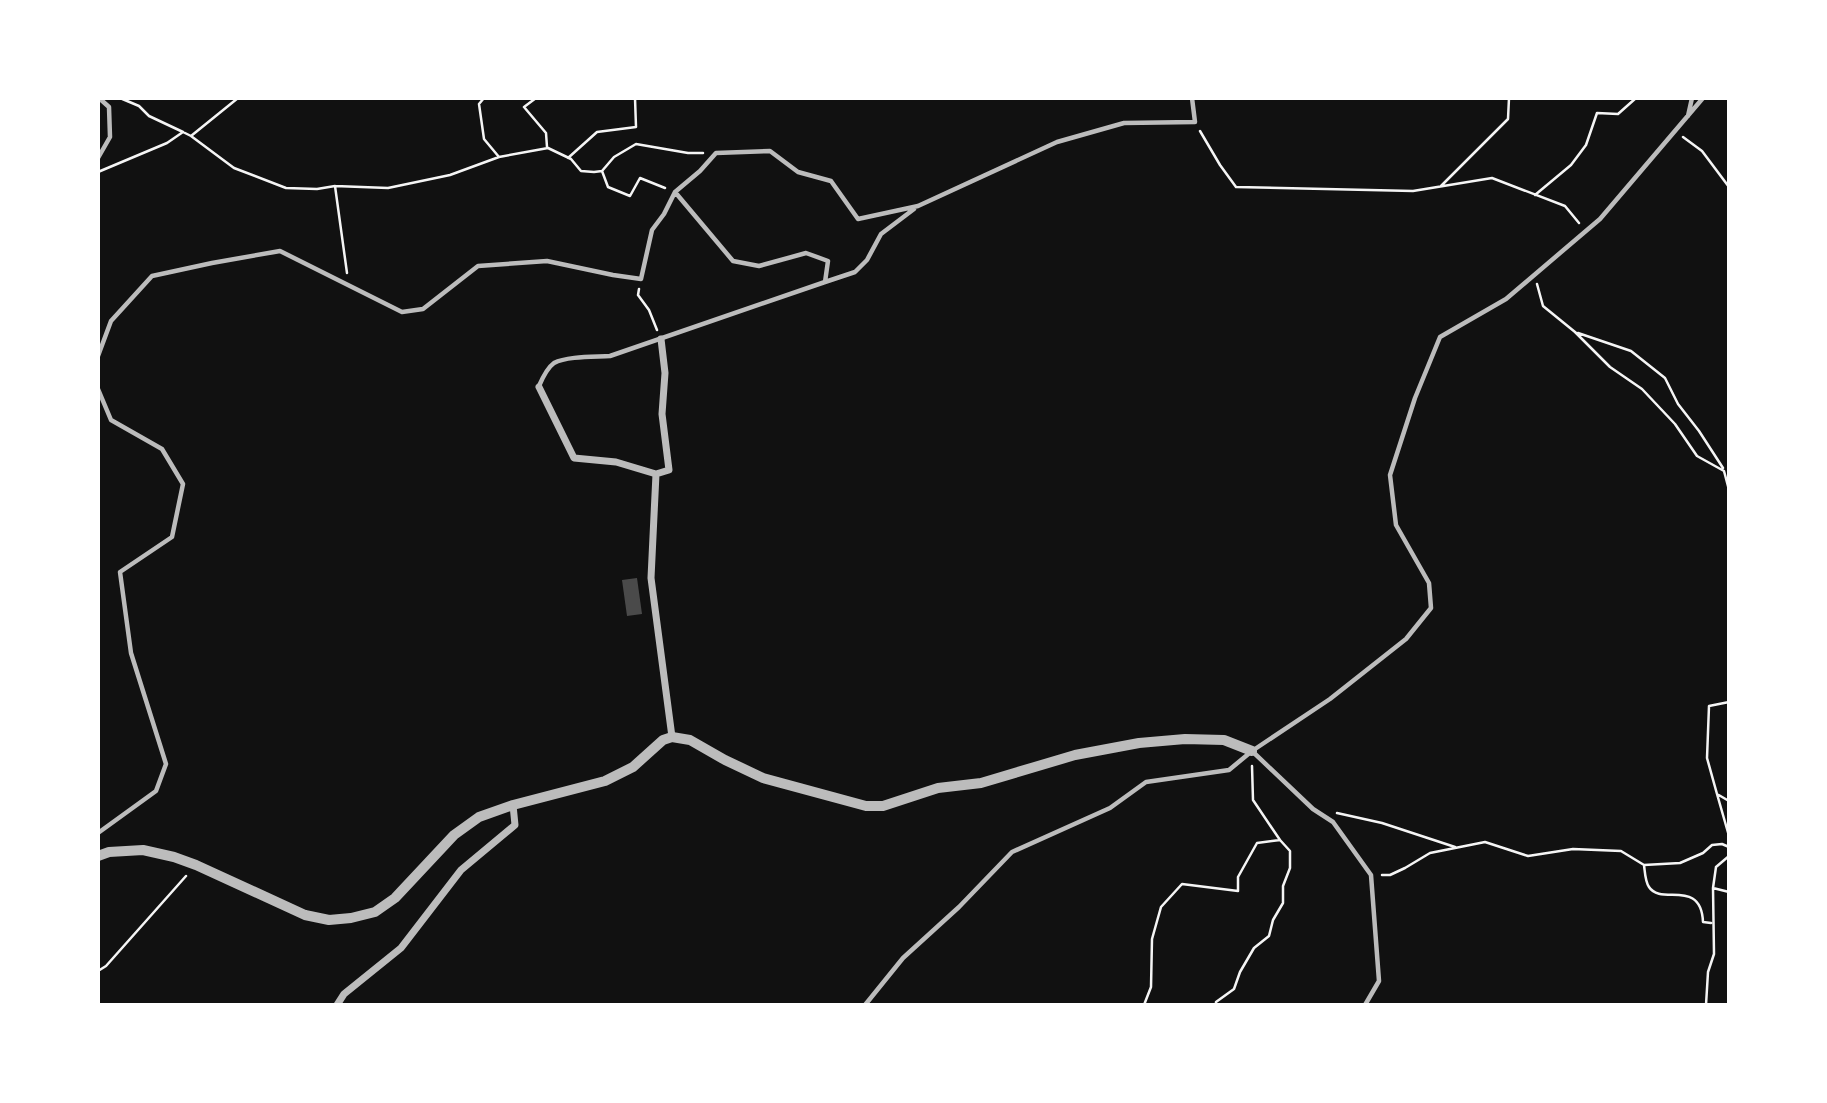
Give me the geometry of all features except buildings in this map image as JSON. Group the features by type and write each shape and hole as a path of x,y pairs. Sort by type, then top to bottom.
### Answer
{"street":[{"path":"539,387 574,458 616,462 656,474 669,471 662,414 665,373 661,340"},
{"path":"656,474 651,578 672,737"},
{"path":"98,856 109,852 143,850 174,857 305,915 329,920 351,918 375,912 395,898 454,835 479,817 605,781 633,768 663,740 672,737 690,740 763,778 866,806 883,806 938,788 981,783 1075,755 1139,743 1185,739 1224,740 1252,751"},
{"path":"337,1005 344,994 401,948 461,870 515,825 513,806"}],"lane":[{"path":"98,158 110,137 109,107 99,98"},
{"path":"539,387 542,378 554,364 572,359 610,356 855,272 867,260 881,234 918,206 1057,142 1124,123 1195,122 1192,98"},
{"path":"1688,117 1692,98"},
{"path":"864,1005 903,958 959,907 1012,852 1110,808 1146,782 1229,770 1252,751 1330,699 1406,639 1431,607 1429,583 1396,525 1390,475 1415,398 1440,337 1506,299 1600,219 1703,98"},
{"path":"98,356 111,321 152,276 279,251 402,312 423,309 478,266 547,261 641,279 652,230 675,192 716,153 770,151 799,172 831,181 858,219 918,206"},
{"path":"675,192 733,261 759,266 806,253 828,261 825,282"},
{"path":"98,389 111,420 162,449 183,484 172,537 120,572 131,653 166,764 156,791 98,833"},
{"path":"1252,751 1313,809 1333,822 1371,875 1379,982 1365,1005"}],"path":[{"path":"120,98 139,106 149,116 191,135 234,168 286,188 388,188 450,174 499,158 548,148 568,158 581,171 594,172 602,171 614,158 636,144 688,153 716,153"},
{"path":"191,135 238,98"},
{"path":"484,98 479,104 484,139 499,158"},
{"path":"536,98 524,107 546,132 548,148"},
{"path":"568,158 597,132 636,127 635,98"},
{"path":"1441,186 1508,119 1509,98"},
{"path":"1535,194 1571,165 1586,145 1597,113 1618,114 1636,98"},
{"path":"1688,117 1683,138 1702,151 1729,187"},
{"path":"1195,122 1236,187 1412,191 1492,178 1565,206 1585,231"},
{"path":"98,172 167,143 183,132"},
{"path":"602,171 608,187 630,196 640,178 675,192"},
{"path":"335,186 348,284"},
{"path":"1535,274 1543,306 1575,331 1610,367 1642,389 1675,424 1697,456 1724,471"},
{"path":"641,279 638,295 649,310 661,340"},
{"path":"1575,331 1631,351 1665,378 1678,404 1724,471 1729,489"},
{"path":"1729,702 1709,706 1707,758 1729,836"},
{"path":"1216,1005 1216,1002 1234,989 1254,948 1269,936 1273,920 1283,902 1283,886 1290,868 1290,851 1253,800 1252,751"},
{"path":"1717,794 1729,801"},
{"path":"1313,809 1382,823 1455,847"},
{"path":"1144,1005 1151,987 1152,939 1161,907 1182,884 1238,891 1238,877 1256,843 1280,840"},
{"path":"1371,875 1390,875 1430,853 1485,842 1528,856 1573,849 1621,851 1644,865 1680,863 1703,853 1712,845 1729,847"},
{"path":"1706,1005 1708,972 1714,954 1712,923 1716,867 1729,856"},
{"path":"98,971 106,966 196,865"},
{"path":"1644,865 1647,885 1653,891 1691,897 1699,903 1703,911 1703,922 1712,923"},
{"path":"1713,888 1729,892"}]}
